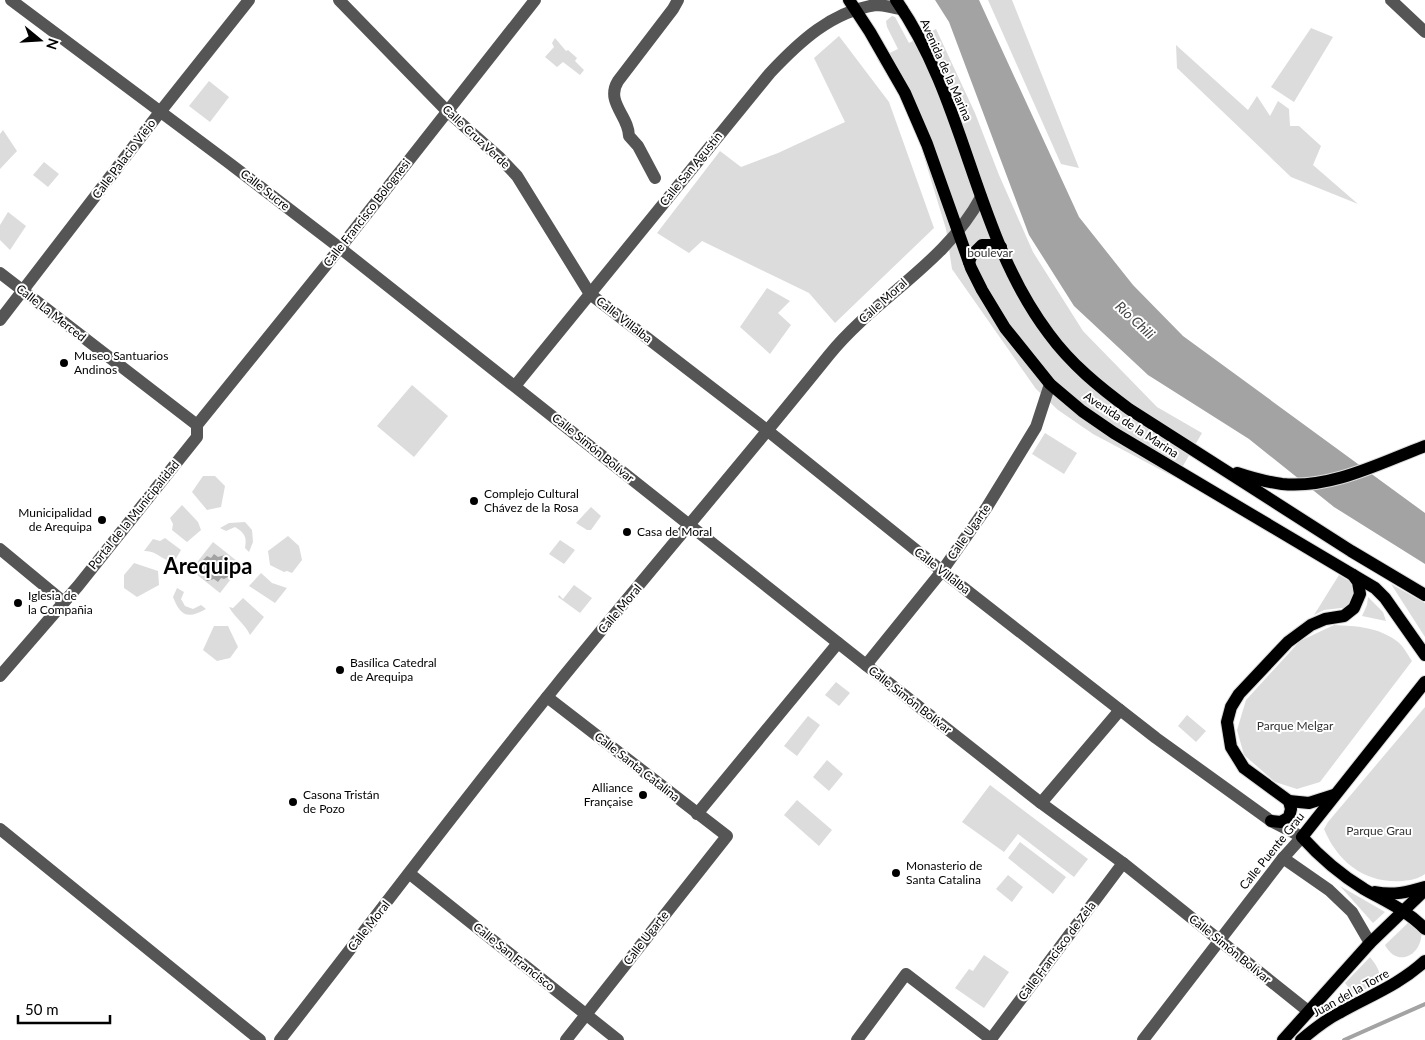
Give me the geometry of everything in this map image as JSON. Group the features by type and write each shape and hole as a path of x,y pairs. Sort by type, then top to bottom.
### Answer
{"main road":[{"name":"Avenida de la Marina","path":"852,5 905,93 927,144 958,231 982,290 1005,328 1050,384 1082,411 1114,433 1379,592 1425,654"},
{"name":"Avenida de la Marina","path":"899,5 935,72 959,131 981,197 1011,271 1028,304 1048,334 1072,362 1101,389 1129,409 1351,551 1425,595"},
{"path":"970,262 972,255 982,245 995,244 1001,247"},
{"path":"1212,462 1238,474 1283,484 1308,483 1333,480 1425,446"},
{"path":"1334,795 1309,803 1288,801 1250,773 1238,760 1229,738 1228,715 1235,699 1295,636 1311,625 1325,619 1344,616 1354,608 1360,594 1358,582 1353,575"},
{"name":"Calle Puente Grau","path":"1302,837 1425,682"},
{"path":"1271,821 1284,821 1289,817 1291,810 1288,801"},
{"path":"1302,837 1336,869 1365,889 1404,911 1425,929"},
{"path":"1365,889 1387,895 1425,888"},
{"path":"1370,943 1425,888"},
{"name":"Juan del la Torre","path":"1283,1040 1370,943"},
{"name":"Juan del la Torre","path":"1301,1040 1338,1013 1394,985 1425,961"}],"street":[{"name":"Calle Sucre","path":"11,0 340,248 514,386"},
{"name":"Calle Palacio Viejo","path":"0,320 249,0"},
{"name":"Calle Cruz Verde","path":"339,0 448,111 499,156 516,176 590,294"},
{"name":"Calle Francisco Bolognesi","path":"198,425 535,0"},
{"path":"655,178 638,146 629,136 629,129 615,102 614,91 618,81 678,0"},
{"path":"1391,0 1425,32"},
{"name":"Calle San Agustín","path":"514,386 777,66 807,37 852,5 899,5"},
{"name":"Calle Moral","path":"280,1040 548,697 846,335 931,259 958,231 981,197"},
{"name":"Calle La Merced","path":"0,273 198,425"},
{"name":"Calle Villalba","path":"590,294 768,431 942,571 1156,738 1271,821 1302,837"},
{"name":"Calle Ugarte","path":"866,666 942,571 992,500 1036,427 1050,384"},
{"name":"Calle Simón Bolívar","path":"514,386 866,666 1041,803 1123,863 1308,1011"},
{"name":"Portal de la Municipalidad","path":"0,676 64,602 197,437 198,425"},
{"path":"0,549 64,602"},
{"path":"697,814 838,643"},
{"name":"Calle Santa Catalina","path":"548,697 727,836"},
{"path":"1041,803 1120,710"},
{"path":"0,829 260,1040"},
{"name":"Calle Ugarte","path":"566,1040 727,836"},
{"name":"Calle Puente Grau","path":"1143,1040 1283,858 1302,837"},
{"path":"1283,858 1329,890 1346,906 1352,912 1370,943"},
{"name":"Calle Francisco de Zela","path":"992,1040 1123,863"},
{"name":"Calle San Francisco","path":"410,874 618,1040"},
{"path":"857,1040 906,974 992,1040"}],"green space":[{"path":"988,0 1012,0 1079,168 1061,164"},
{"name":"boulevar","path":"892,16 895,17 909,43 936,29 975,113 999,175 1033,252 1083,331 1157,407 1202,433 1176,478 1093,434 1058,410 1036,389 952,269 946,229 921,147 900,95 877,59 898,49 887,27 886,21"},
{"path":"1311,28 1333,37 1294,102 1271,87"},
{"path":"839,36 889,102 934,228 835,323 809,293 702,241 689,253 657,233 720,151 741,167 778,153 845,122 814,58"},
{"path":"555,38 566,51 568,50 577,58 575,61 584,70 580,75 563,62 557,67 545,57 554,47 552,43"},
{"path":"1176,45 1248,110 1257,96 1270,116 1278,101 1289,109 1290,126 1299,126 1321,146 1313,165 1358,204 1291,177 1177,68"},
{"path":"209,81 229,97 210,122 189,106"},
{"path":"3,130 17,151 0,169 0,134"},
{"path":"44,162 59,174 48,187 33,175"},
{"path":"8,212 26,226 10,250 0,240 0,225"},
{"path":"767,288 790,301 778,313 791,325 770,354 740,327"},
{"path":"412,385 448,416 414,457 377,426"},
{"path":"1045,433 1077,453 1064,474 1032,454"},
{"path":"203,476 215,476 225,486 221,507 207,510 192,492"},
{"path":"182,505 198,522 201,530 187,542 172,530 173,524 170,518"},
{"path":"591,507 601,516 591,530 587,530 576,523"},
{"path":"245,522 252,530 253,542 249,552 245,548 246,541 241,531 235,527 226,531 220,528 229,523"},
{"path":"288,536 299,546 302,560 292,573 284,572 270,565 268,551"},
{"path":"165,538 181,550 174,562 152,552 144,551 153,539 160,541"},
{"path":"560,540 575,550 564,564 549,554"},
{"path":"213,542 242,565 220,593 191,570"},
{"path":"134,563 158,571 159,585 137,597 124,588 124,575"},
{"path":"261,573 272,583 287,588 275,603 249,586"},
{"path":"1339,575 1351,582 1356,590 1350,607 1324,610 1314,615"},
{"path":"1391,584 1425,603 1425,637"},
{"path":"574,585 592,598 580,613 558,597 559,595 563,599"},
{"path":"177,588 184,592 181,599 185,606 193,609 201,605 206,609 189,615 182,612 173,597"},
{"path":"1368,597 1383,612 1386,621 1362,616"},
{"path":"243,598 264,617 250,635 229,607 233,608"},
{"name":"Parque Melgar","path":"1334,625 1359,627 1383,633 1400,644 1412,661 1320,782 1297,789 1275,782 1244,755 1237,730 1246,700 1300,641"},
{"path":"214,626 228,626 238,647 230,658 217,661 203,650"},
{"path":"836,682 850,693 839,706 825,695"},
{"name":"Parque Grau","path":"1425,707 1425,874 1412,880 1403,881 1377,879 1365,875 1345,861 1337,852 1324,829"},
{"path":"1187,715 1206,731 1196,742 1178,726"},
{"path":"808,716 820,725 797,756 784,746"},
{"path":"827,760 843,774 829,791 813,777"},
{"path":"990,785 1088,859 1074,877 1018,834 1004,852 962,822"},
{"path":"797,800 832,830 819,846 784,815"},
{"path":"1020,842 1066,877 1053,894 1008,858"},
{"path":"1008,875 1023,887 1012,902 996,889"},
{"path":"1340,886 1385,912 1373,923"},
{"path":"1410,921 1421,929 1419,945 1409,955 1397,956 1390,952 1385,945"},
{"path":"984,955 1009,972 984,1008 955,988 969,969 973,971"},
{"path":"1370,957 1376,965 1380,977 1369,988 1354,994 1345,983"}],"water":[{"name":"Río Chili","path":"935,0 979,0 1079,217 1133,285 1183,336 1425,513 1425,564 1334,507 1249,439 1148,375 1074,306 1029,235 949,22"},
{"path":"214,554 218,557 225,555 227,557 226,564 230,567 226,571 228,577 221,578 218,582 214,579 207,581 205,579 206,573 201,570 205,565 203,560 207,556 211,558"}],"waterway":[{"path":"1344,1040 1425,1004"}],"place":[{"name":"Museo Santuarios Andinos","path":"64,363"},
{"name":"Complejo Cultural Chávez de la Rosa","path":"474,501"},
{"name":"Municipalidad de Arequipa","path":"102,520"},
{"name":"Casa de Moral","path":"627,532"},
{"name":"Iglesia de la Compañia","path":"18,603"},
{"name":"Basílica Catedral de Arequipa","path":"340,670"},
{"name":"Alliance Française","path":"643,795"},
{"name":"Casona Tristán de Pozo","path":"293,802"},
{"name":"Monasterio de Santa Catalina","path":"896,873"}],"district":[{"name":"Arequipa","path":"208,566"}]}
